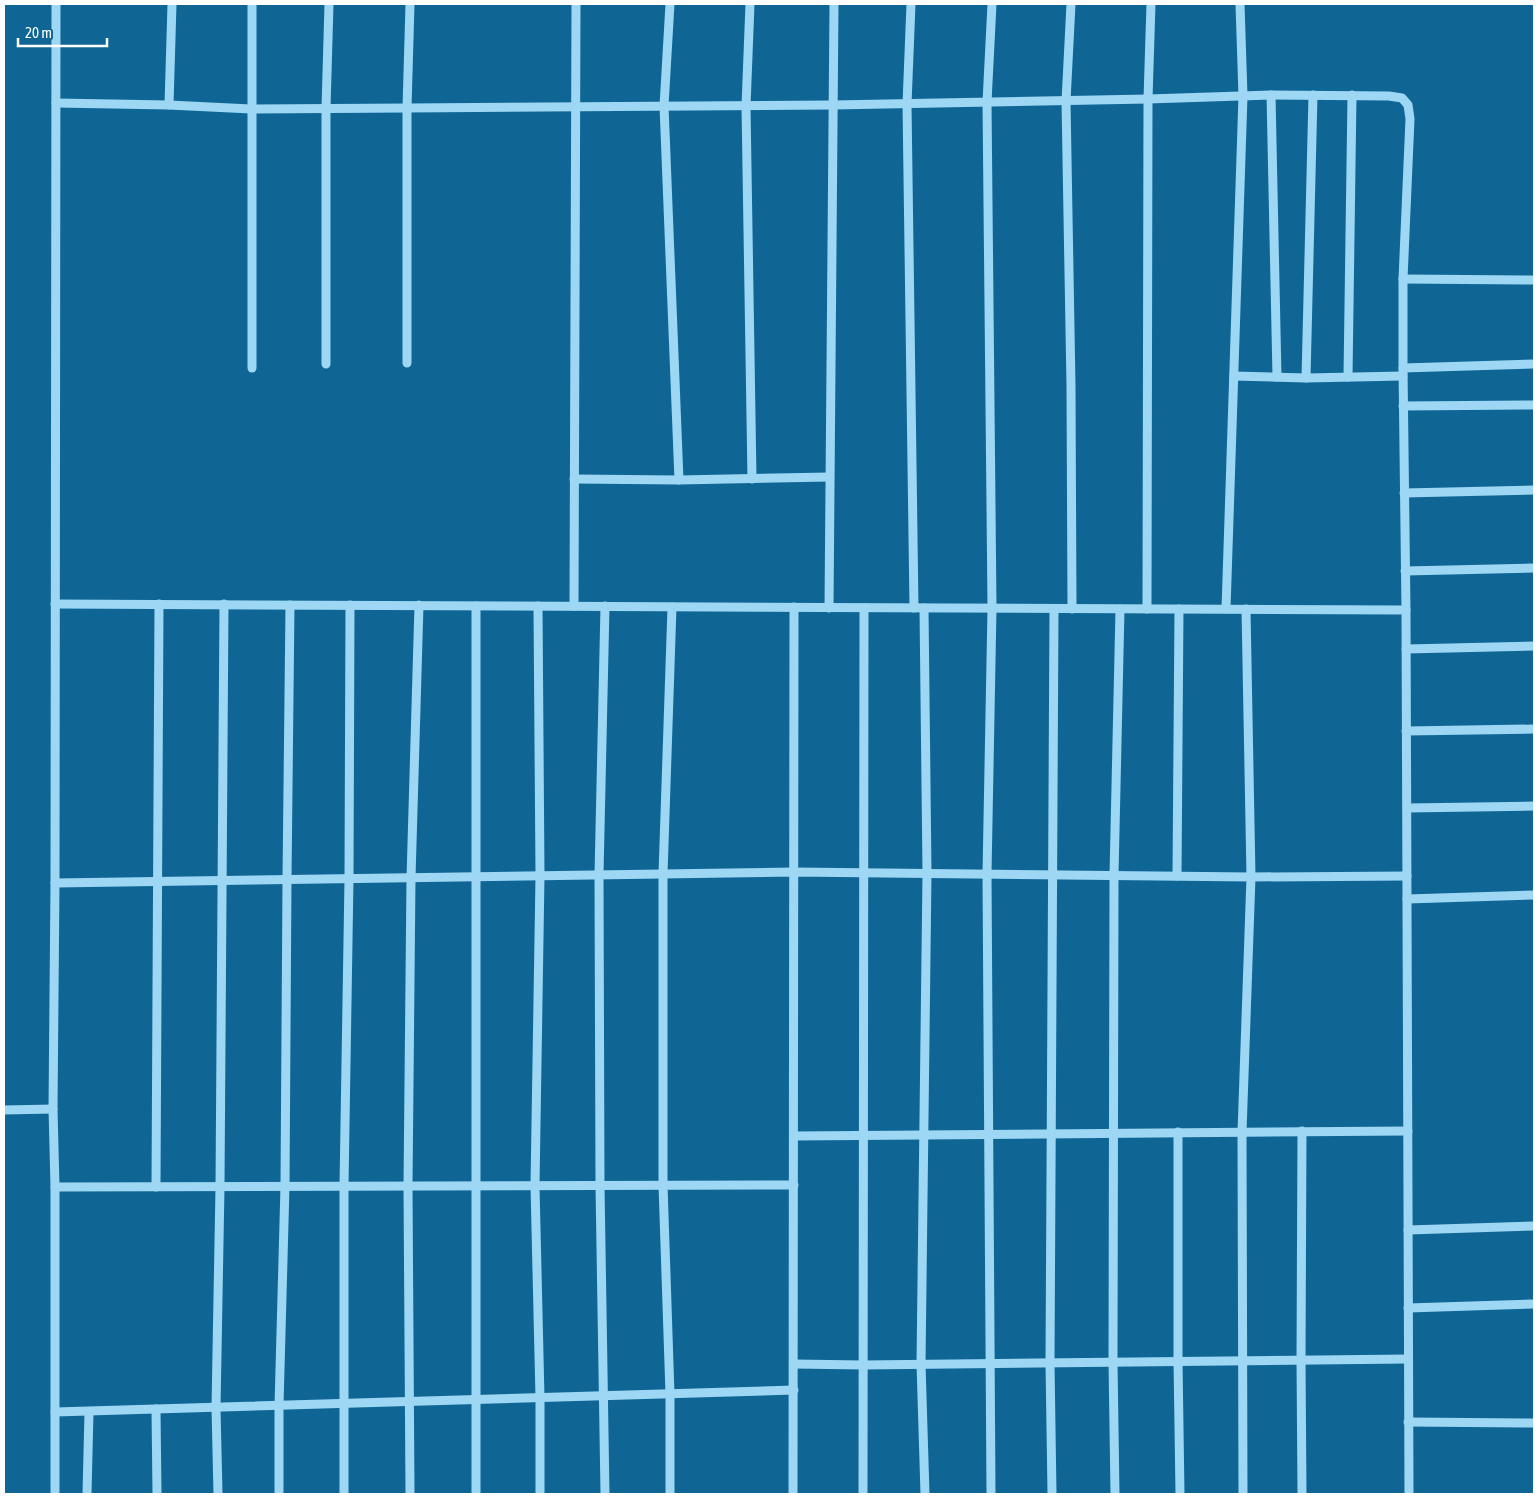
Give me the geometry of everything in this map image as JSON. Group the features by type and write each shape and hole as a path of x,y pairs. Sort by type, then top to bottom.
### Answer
{"street":[{"path":"55,1494 55,1187 53,1110 56,4"},
{"path":"169,105 172,4"},
{"path":"252,4 252,368"},
{"path":"326,364 326,108 329,4"},
{"path":"407,362 407,108 410,4"},
{"path":"574,606 576,4"},
{"path":"670,4 664,106 679,480"},
{"path":"750,4 746,106 752,479"},
{"path":"829,608 834,4"},
{"path":"911,4 907,104 914,608"},
{"path":"991,1494 987,874 992,608 987,102 992,4"},
{"path":"1071,4 1066,101 1071,386 1072,608"},
{"path":"1147,609 1148,99 1151,4"},
{"path":"1226,609 1243,96 1240,4"},
{"path":"56,103 252,109 833,105 1313,95 1402,98 1408,105 1410,119 1403,279 1409,1494"},
{"path":"1306,378 1313,95"},
{"path":"1348,377 1352,95"},
{"path":"1271,96 1277,377"},
{"path":"1403,279 1534,280"},
{"path":"1234,376 1348,377 1534,364"},
{"path":"1403,406 1534,406"},
{"path":"574,479 679,480 829,477"},
{"path":"1404,493 1534,490"},
{"path":"1405,571 1534,568"},
{"path":"55,604 1406,610"},
{"path":"156,1187 159,604"},
{"path":"218,1494 216,1408 220,1187 224,604"},
{"path":"279,1494 278,1406 285,1186 286,879 290,605"},
{"path":"344,1494 344,1186 349,879 350,605"},
{"path":"410,1494 408,1186 411,878 419,605"},
{"path":"476,606 476,1494"},
{"path":"538,606 540,876 535,1186 540,1398 540,1494"},
{"path":"605,606 599,875 602,1396 605,1494"},
{"path":"670,1494 670,1394 663,1185 663,874 672,607"},
{"path":"793,1494 794,607"},
{"path":"863,1494 864,608"},
{"path":"924,608 927,873 921,1364 925,1494"},
{"path":"1052,1494 1050,1363 1054,609"},
{"path":"1115,1494 1113,1362 1114,875 1120,609"},
{"path":"1177,876 1179,609"},
{"path":"1243,1494 1242,1132 1251,877 1246,609"},
{"path":"1406,649 1534,646"},
{"path":"1406,731 1534,729"},
{"path":"1406,808 1534,806"},
{"path":"55,883 794,872 1251,877 1407,876"},
{"path":"1407,899 1534,895"},
{"path":"4,1110 53,1110"},
{"path":"1302,1131 1302,1494"},
{"path":"794,1136 1408,1131"},
{"path":"1178,1132 1180,1494"},
{"path":"55,1187 794,1185"},
{"path":"1408,1230 1534,1226"},
{"path":"1408,1308 1534,1304"},
{"path":"794,1364 990,1364 1408,1358"},
{"path":"55,1412 794,1390"},
{"path":"156,1409 157,1494"},
{"path":"88,1494 89,1412"},
{"path":"1408,1422 1534,1423"}]}
